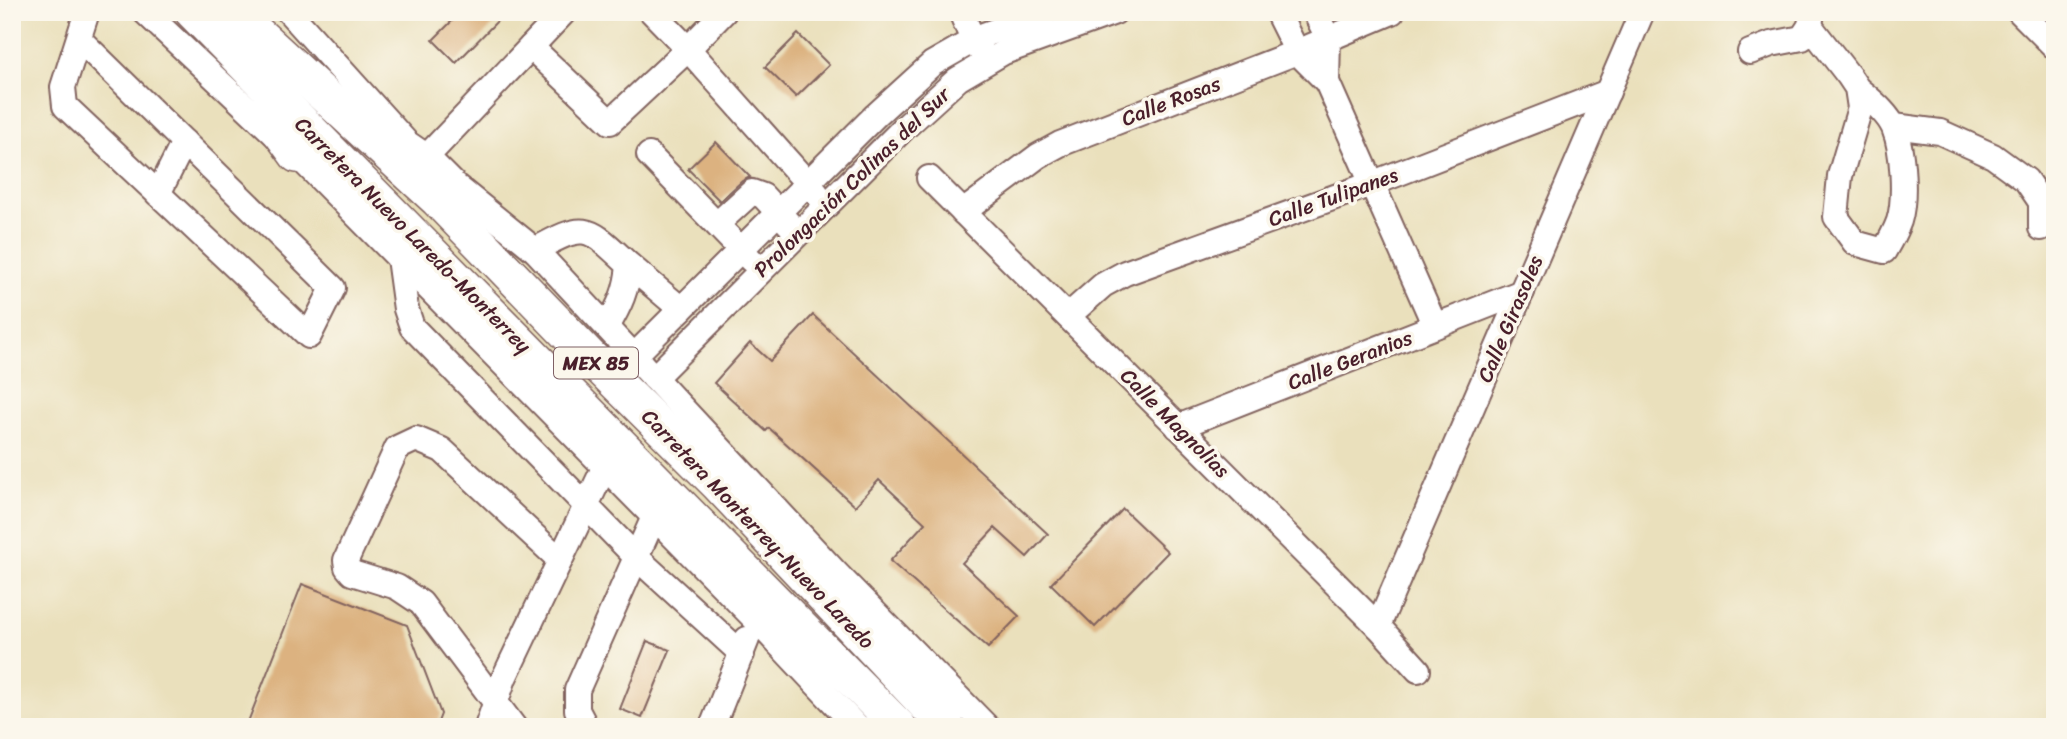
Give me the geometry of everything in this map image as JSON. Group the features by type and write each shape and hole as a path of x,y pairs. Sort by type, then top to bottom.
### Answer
{"highway":[{"path":"193,12 297,155"},
{"name":"Carretera Nuevo Laredo-Monterrey","path":"193,12 899,727"},
{"name":"Carretera Monterrey-Nuevo Laredo","path":"244,23 415,158 438,200 590,357 717,482 947,727"},
{"path":"456,186 574,320 590,357"},
{"path":"717,482 734,489 837,574"}],"street":[{"path":"79,39 333,288 309,336 65,106 63,88 86,12"},
{"path":"145,12 297,155 755,619 834,717 857,727"},
{"path":"289,12 415,158 456,186 535,250 837,574 987,727"},
{"path":"415,158 564,12"},
{"path":"652,12 827,205"},
{"path":"531,47 610,122 724,12"},
{"path":"961,12 973,40 988,62"},
{"name":"Prolongación Colinas del Sur","path":"633,357 932,64 973,40 1034,21 1115,12"},
{"path":"1277,12 1297,52 1327,82 1435,326"},
{"path":"1315,12 1328,38 1327,82"},
{"name":"Calle Rosas","path":"963,212 1038,156 1060,144 1392,12"},
{"name":"Calle Girasoles","path":"1378,626 1642,12"},
{"path":"2020,12 2055,47"},
{"path":"1750,52 1771,44 1802,38 1811,19"},
{"path":"1811,19 1857,88 1894,126 1902,183 1900,218 1884,251 1855,243 1836,217 1840,176 1860,107 1857,88"},
{"name":"Prolongación Colinas del Sur","path":"654,378 903,129 958,79 1004,52 1034,21"},
{"name":"Calle Tulipanes","path":"1068,316 1103,285 1125,273 1371,184 1608,92"},
{"path":"1894,126 1940,131 1975,146 2002,162 2026,180 2041,202 2041,228"},
{"path":"158,194 184,142"},
{"path":"649,155 762,271"},
{"name":"Calle Magnolias","path":"929,178 1378,626 1418,670"},
{"path":"717,224 752,192 763,196 798,234"},
{"path":"535,250 571,231 596,235 681,309"},
{"path":"398,258 406,309 412,327 636,557 742,654"},
{"path":"607,327 623,299 629,265"},
{"name":"Calle Geranios","path":"1178,427 1522,292"},
{"path":"514,727 421,603 397,587 352,572 347,568 346,560 397,448 416,439 442,450 560,560"},
{"path":"487,727 504,678 604,466"},
{"path":"586,727 577,710 577,690 654,517"},
{"path":"712,727 755,619"}],"building":[{"path":"461,12 506,12 456,63 433,40"},
{"path":"798,34 829,65 796,97 765,67"},
{"path":"716,142 750,177 720,201 688,169"},
{"path":"813,315 1048,534 1027,557 995,528 962,563 1019,616 988,648 890,561 925,523 879,480 855,506 769,428 766,431 714,383 750,343 770,361"},
{"path":"1123,509 1168,552 1095,627 1051,584"},
{"path":"302,584 407,625 441,714 436,727 246,727"},
{"path":"647,641 670,650 642,718 620,709"}]}
